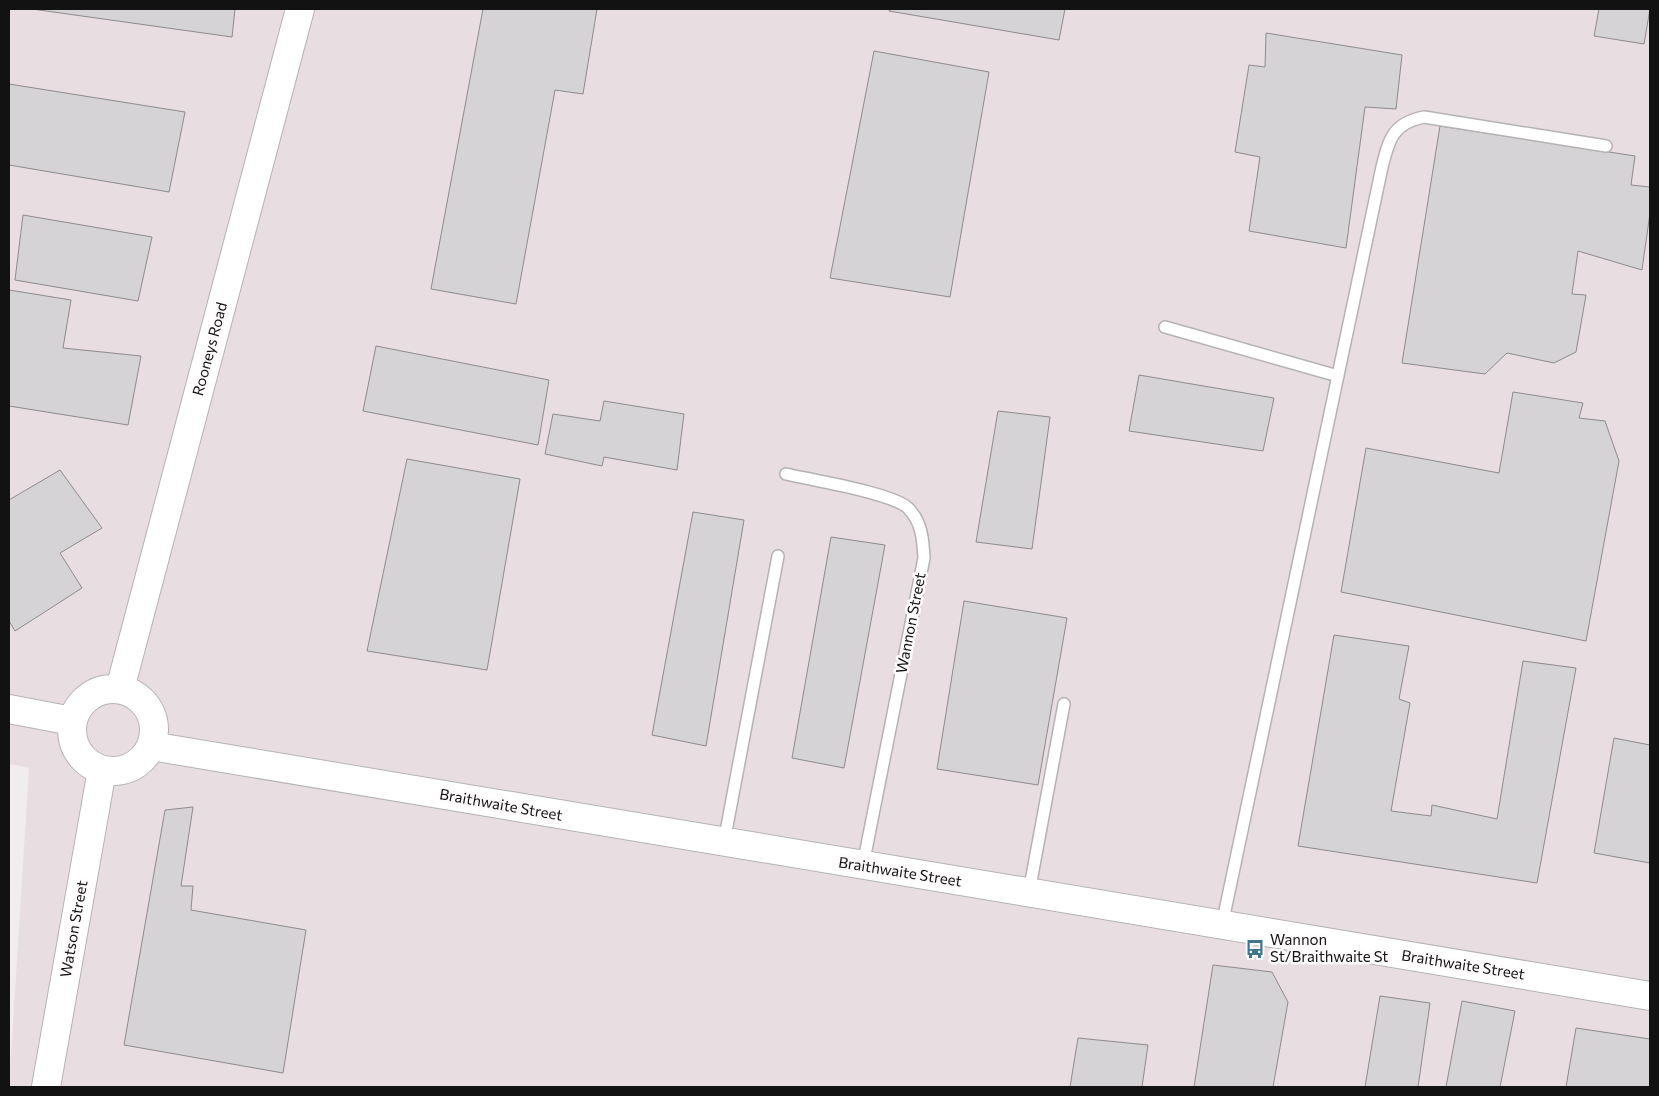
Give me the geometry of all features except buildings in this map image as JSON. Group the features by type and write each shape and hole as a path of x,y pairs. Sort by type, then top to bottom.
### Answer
{"street":[{"name":"Rooneys Road","path":"120,689 300,9"},
{"path":"106,688 120,689 134,694 145,704 152,717 154,732 151,746 143,758 131,767 117,771 102,770 87,762 76,749 72,738 72,721 74,713 82,702 93,693 106,688"},
{"path":"9,709 72,721"},
{"name":"Braithwaite Street","path":"151,746 1650,996"},
{"name":"Watson Street","path":"46,1087 102,770"}],"lane":[{"path":"1222,925 1386,150 1396,130 1409,120 1424,117 1606,146"},
{"path":"1164,327 1338,376"},
{"name":"Wannon Street","path":"786,474 890,498 907,508 919,523 923,539 924,558 863,866"},
{"path":"724,842 778,556"},
{"path":"1029,893 1064,704"}],"shaded area":[{"path":"9,9 1650,9 1650,1087 9,1087 29,768 9,764"}],"place":[{"name":"Wannon St/Braithwaite St","path":"1255,949"}]}
